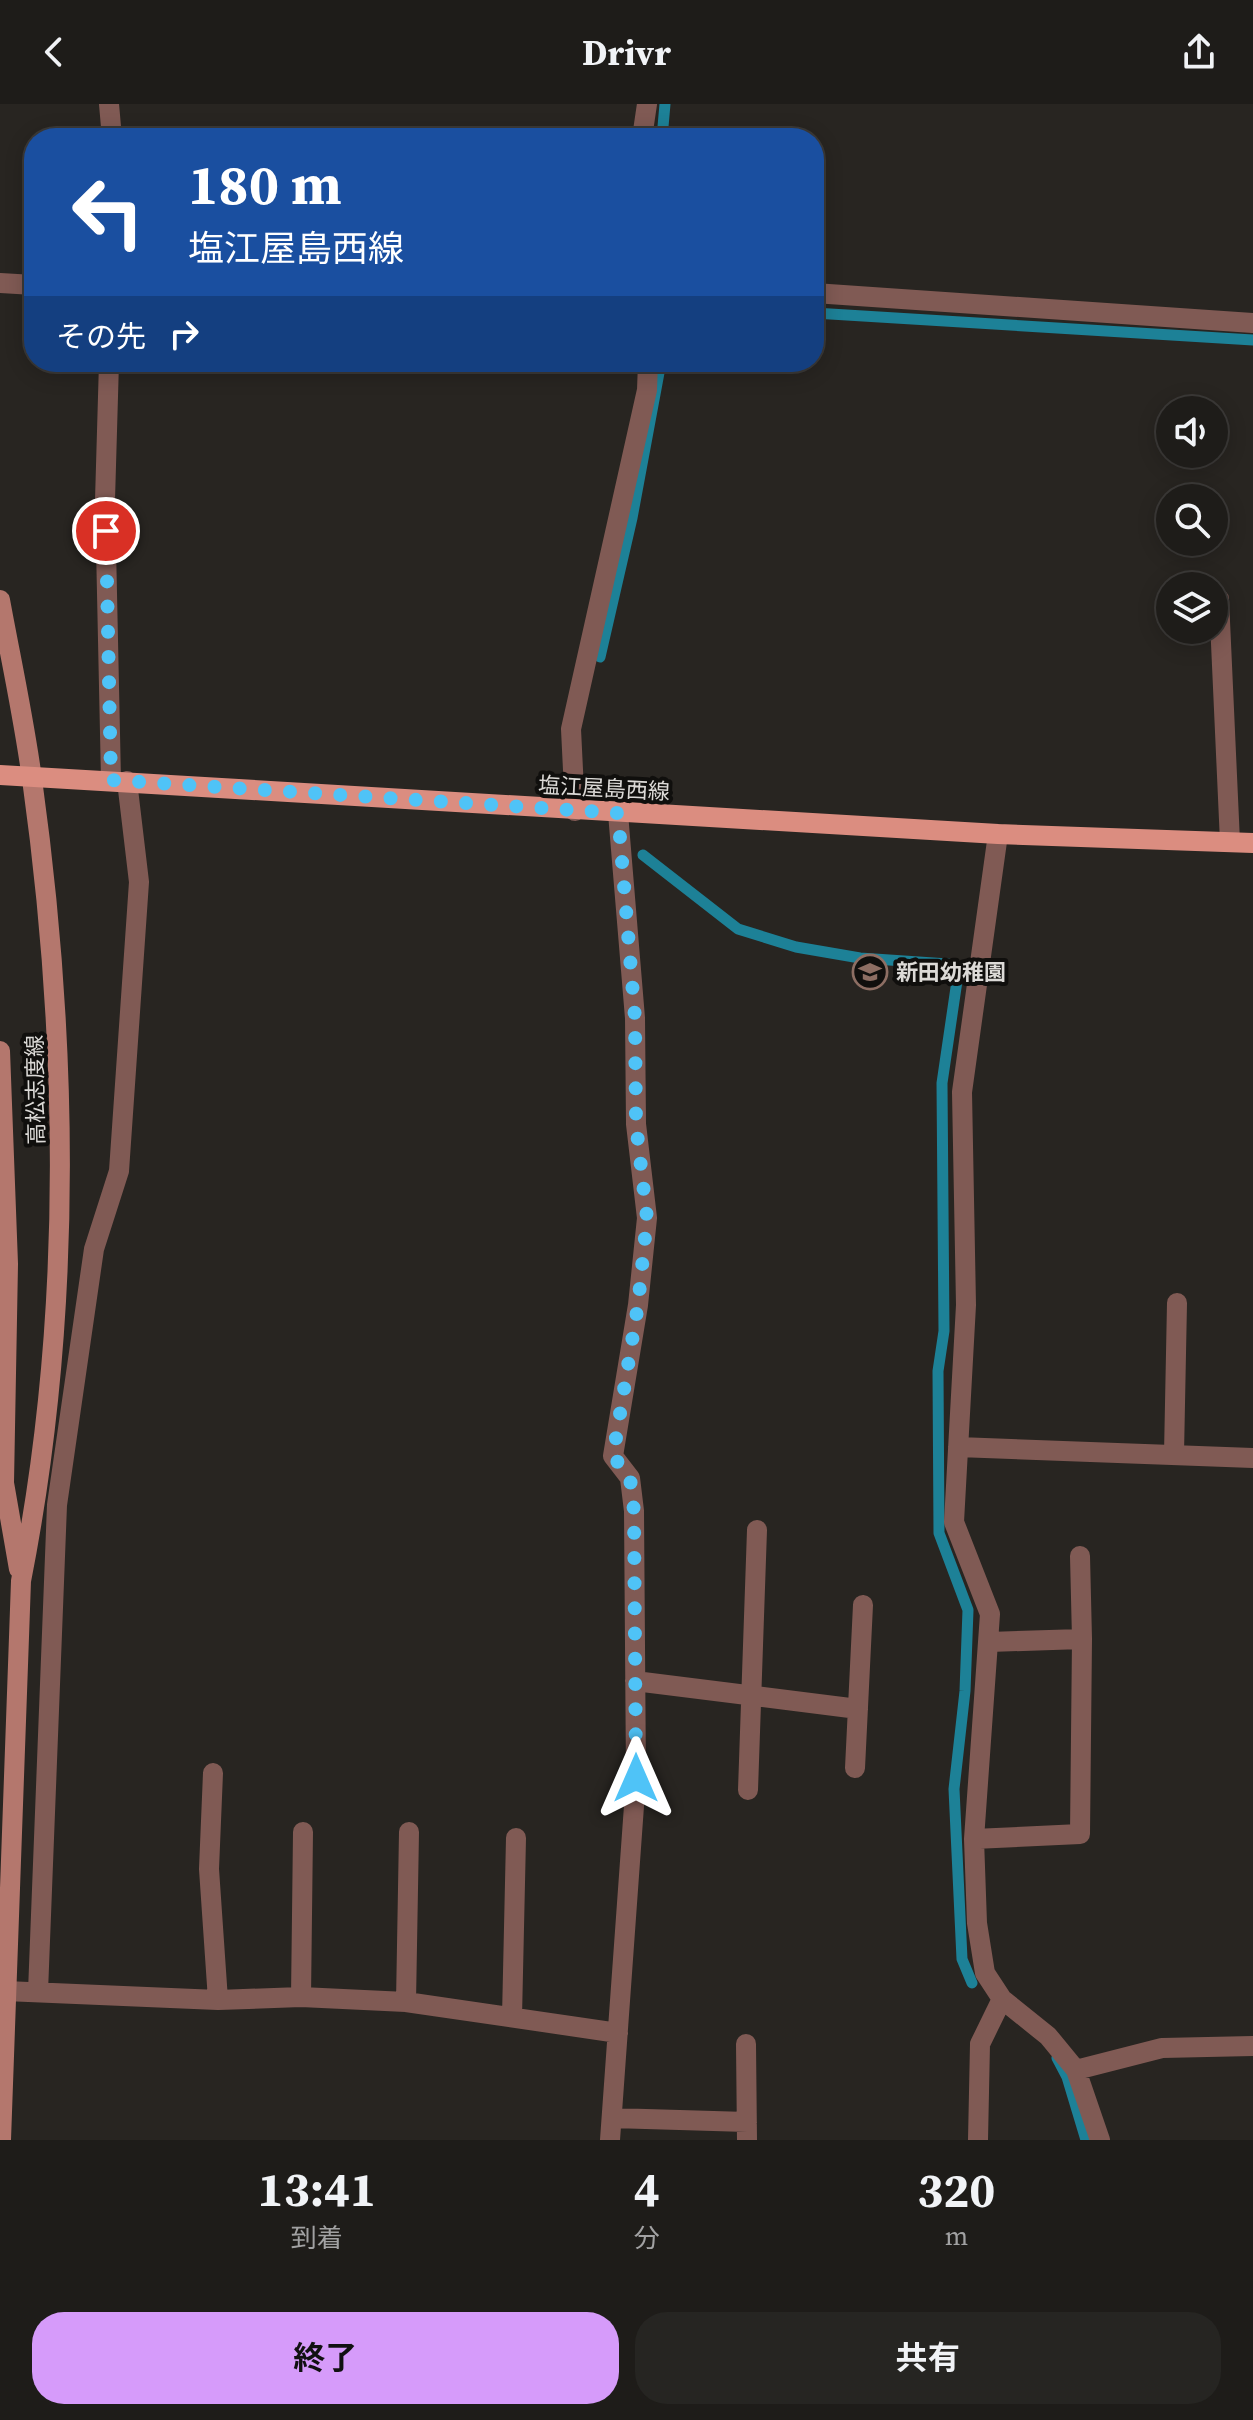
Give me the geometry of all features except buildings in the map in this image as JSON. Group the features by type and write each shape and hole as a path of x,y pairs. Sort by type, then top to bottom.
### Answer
{"main road":[{"name":"高松志度線","path":"0,600 32,777 58,1029 61,1213 40,1477 21,1581 1,2140"},
{"name":"塩江屋島西線","path":"0,775 998,834 1253,843"},
{"name":"高松志度線","path":"0,1051 8,1264 2,1484 21,1581"}],"street":[{"path":"109,104 111,128"},
{"path":"643,128 647,104"},
{"path":"0,283 24,284"},
{"path":"824,294 1253,323"},
{"path":"38,1992 57,1505 94,1249 119,1171 139,882 119,781 105,500 109,372"},
{"path":"575,811 571,729 647,390 648,372"},
{"path":"1221,644 1230,842"},
{"path":"610,2140 636,1778 634,1511 630,1478 613,1456 638,1305 647,1218 636,1124 635,1018 618,813"},
{"path":"998,834 962,1092 966,1305 954,1522 990,1614 974,1839 977,1923 985,1973 1002,1999 1048,2036 1076,2070 1100,2140"},
{"path":"1174,1454 1177,1303"},
{"path":"958,1447 1253,1458"},
{"path":"748,1790 757,1530"},
{"path":"974,1839 1080,1834 1080,1556"},
{"path":"855,1768 863,1605"},
{"path":"989,1642 1082,1639"},
{"path":"635,1681 858,1709"},
{"path":"213,1773 209,1869 218,2000"},
{"path":"301,1997 303,1832"},
{"path":"406,2002 409,1832"},
{"path":"512,2017 516,1838"},
{"path":"5,1991 218,2000 301,1997 406,2002 618,2033"},
{"path":"978,2140 980,2044 1002,1999"},
{"path":"612,2118 747,2131 746,2044"},
{"path":"1076,2070 1162,2048 1253,2046"}],"waterway":[{"path":"663,128 665,104"},
{"path":"824,314 1253,340"},
{"path":"600,657 632,518 659,372"},
{"path":"643,855 738,929 796,947 860,958 948,964 958,974 942,1083 944,1331 938,1371 939,1533 968,1610 965,1691 954,1789 962,1959 972,1983"},
{"path":"1057,2058 1067,2077 1086,2140"}],"place":[{"name":"新田幼稚園","path":"870,972"}],"route":[{"path":"106,531 111,780 618,813 626,947 635,1018 636,1124 647,1218 638,1305 613,1456 630,1478 634,1511 636,1778"}]}
